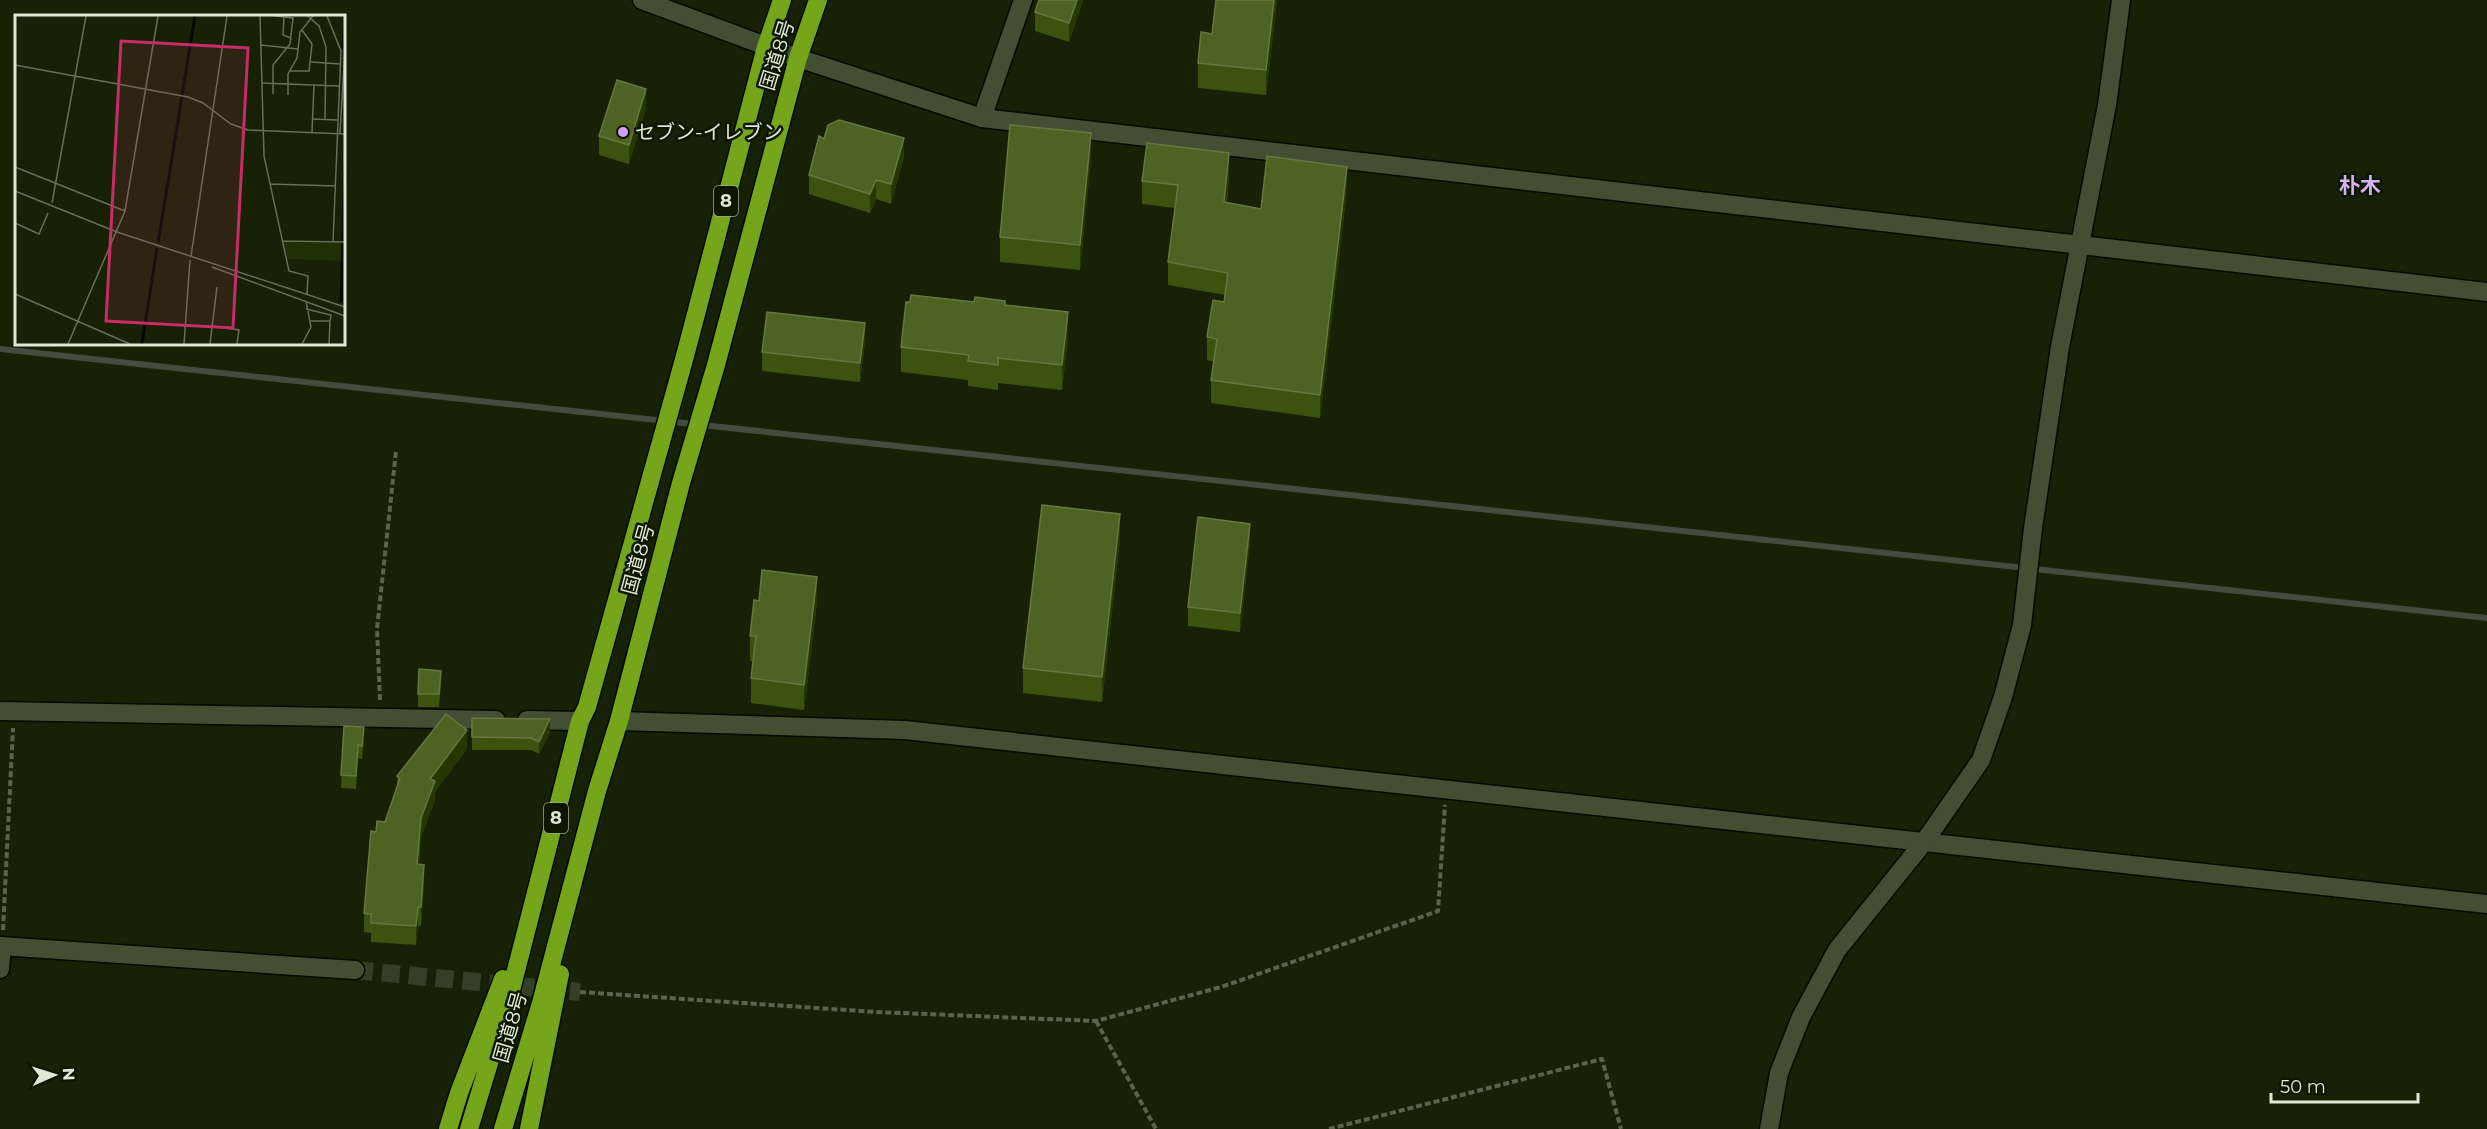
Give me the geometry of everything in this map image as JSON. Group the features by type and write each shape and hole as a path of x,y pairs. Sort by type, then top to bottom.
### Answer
{"highway":[{"name":"国道8号","path":"469,1129 510,994 580,721 586,707 685,356 766,47 782,0"},
{"name":"国道8号","path":"503,1129 541,1003 585,836 619,721 672,516 716,365 798,58 818,0"},
{"name":"8","path":"529,1129 585,836"},
{"name":"8","path":"448,1129 459,1093 536,894"}],"street":[{"path":"642,0 766,47 982,118 2487,292"},
{"path":"982,118 1023,0"},
{"path":"1769,1129 1779,1072 1801,1017 1837,950 1924,842 1981,760 2003,697 2022,625 2033,528 2060,347 2107,105 2121,0"},
{"path":"7,712 580,721"},
{"path":"619,721 905,730 2487,904"},
{"path":"0,969 1,946 355,970"}],"path":[{"path":"383,718 380,714 377,629 396,451"},
{"path":"1,946 7,712"},
{"path":"580,992 876,1012 1096,1021 1221,987 1438,911 1446,788"},
{"path":"1096,1021 1156,1129"},
{"path":"1329,1129 1602,1059 1621,1129"}],"building":[{"path":"1039,0 1077,0 1069,23 1035,12"},
{"path":"1216,0 1274,0 1266,70 1198,63 1201,32 1212,34"},
{"path":"617,80 646,89 629,145 599,136"},
{"path":"839,120 904,138 891,184 876,180 870,194 809,175 819,136 824,139 828,125"},
{"path":"1010,125 1091,133 1080,245 1000,237"},
{"path":"1147,143 1229,153 1224,202 1261,209 1267,156 1347,167 1320,395 1211,380 1217,339 1207,337 1213,300 1224,302 1228,273 1168,262 1178,185 1142,181"},
{"path":"911,295 974,302 975,297 1005,301 1005,305 1068,312 1062,365 998,358 998,365 968,361 969,355 901,347 906,302 910,302"},
{"path":"767,312 865,323 860,363 762,352"},
{"path":"1042,505 1120,514 1102,677 1023,668"},
{"path":"1198,517 1250,524 1240,613 1188,607"},
{"path":"762,570 817,577 804,685 751,678 756,636 750,636 754,600 759,601"},
{"path":"419,669 441,671 439,694 418,694"},
{"path":"446,714 467,730 430,779 435,781 421,818 417,864 424,865 421,907 418,907 416,926 371,923 371,914 364,913 371,831 376,832 377,821 385,822 400,778 397,776"},
{"path":"472,718 550,719 539,742 531,738 472,737"},
{"path":"344,726 364,727 362,746 358,745 356,776 341,775"}],"waterway":[{"path":"0,349 2487,618"}],"tunnel":[{"path":"355,970 580,992"}],"place":[{"name":"セブン-イレブン","path":"623,132"}],"district":[{"name":"朴木","path":"2360,186"}]}
